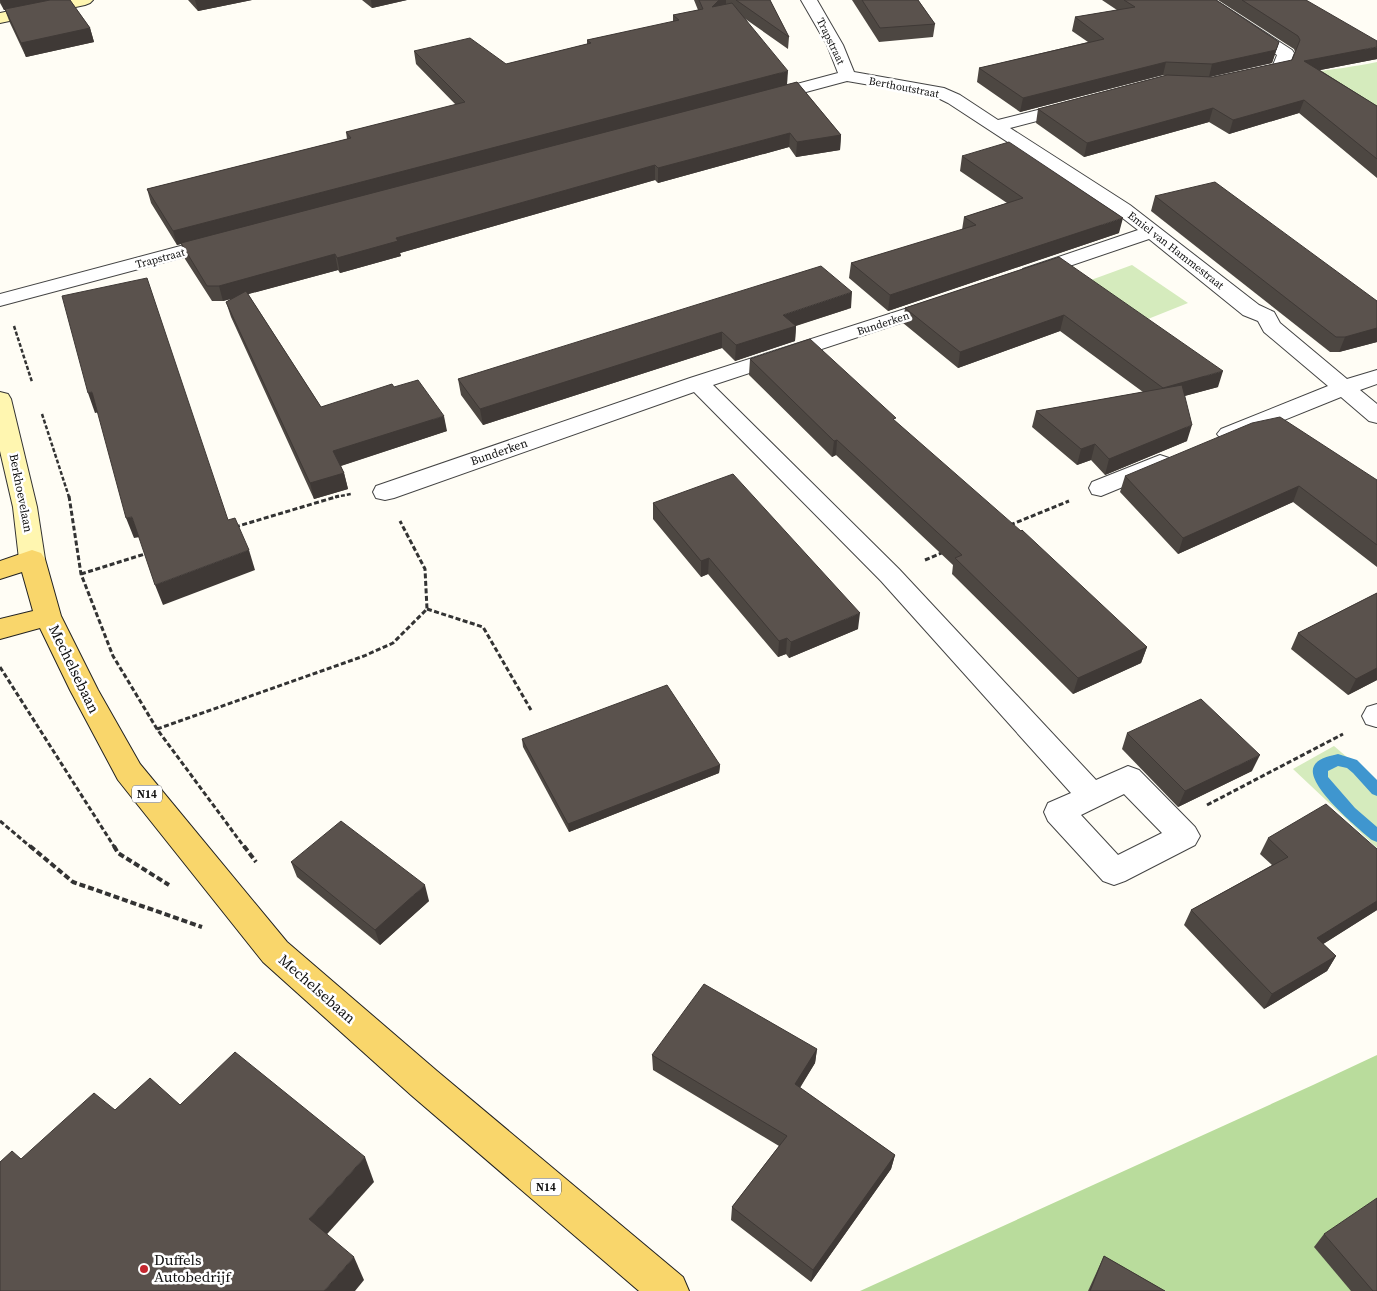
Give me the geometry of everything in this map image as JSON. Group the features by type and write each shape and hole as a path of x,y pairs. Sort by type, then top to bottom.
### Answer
{"main road":[{"path":"0,18 85,0"},
{"name":"Berkhoevelaan","path":"0,399 25,507 32,559"},
{"path":"0,570 32,559"},
{"name":"Mechelsebaan","path":"32,559 48,616 84,690 129,772 275,952 424,1083 669,1291"},
{"name":"Mechelsebaan","path":"0,629 48,616"}],"street":[{"name":"Trapstraat","path":"752,101 848,76 835,45 809,0"},
{"path":"1204,0 1286,53 1280,70 1236,78"},
{"name":"Berthoutstraat","path":"848,76 938,92 954,99 996,126"},
{"path":"996,126 1088,102"},
{"name":"Emiel van Hammestraat","path":"996,126 1123,209 1251,310 1266,317 1272,327 1377,416"},
{"path":"1010,280 1152,232"},
{"name":"Trapstraat","path":"0,300 235,238"},
{"name":"Bunderken","path":"385,492 698,383 956,298"},
{"path":"1210,442 1345,387 1377,377"},
{"path":"698,383 890,575 1092,796"},
{"path":"1101,488 1183,454"},
{"path":"1128,778 1184,836 1114,872 1058,812 1092,796 1128,778"}],"path":[{"path":"1009,526 1101,488"},
{"path":"158,729 364,656 393,643 427,609 425,569 385,492 344,494 231,528"},
{"path":"156,551 81,574 113,656 158,729 261,869"},
{"path":"890,575 945,552"},
{"path":"427,609 483,627 531,710"},
{"path":"1172,823 1377,716"},
{"path":"0,821 73,882 210,930"}],"green space":[{"path":"1377,62 1377,115 1309,73 1360,65"},
{"path":"1132,265 1188,303 1148,319 1091,280"},
{"path":"1334,746 1377,783 1377,848 1293,769"},
{"path":"1377,1055 1377,1291 860,1291 1313,1085"}],"building":[{"path":"50,0 70,0 90,28 21,43 5,9"},
{"path":"699,0 719,0 712,7 732,3 788,71 173,231 147,189 351,138 346,132 465,102 414,51 470,38 506,64 591,43 587,40 679,20 673,15 703,9"},
{"path":"736,0 770,0 789,37"},
{"path":"862,0 918,0 935,24 880,28"},
{"path":"1124,0 1216,0 1279,42 1276,50 1212,64 1166,62 1023,98 979,68 1104,39 1075,17 1135,7"},
{"path":"1242,0 1306,0 1377,41 1377,47 1304,61 1377,106 1377,159 1304,100 1233,120 1213,108 1087,143 1038,109 1167,75 1213,77 1292,60 1300,40 1298,36"},
{"path":"797,82 841,135 797,142 790,133 658,168 655,165 396,238 398,241 337,258 335,254 219,286 207,286 181,243"},
{"path":"1009,142 1123,218 890,295 851,263 976,225 964,217 1023,198 962,156"},
{"path":"1215,182 1377,301 1377,328 1345,337 1336,337 1155,196"},
{"path":"1059,257 1223,371 1163,388 1064,315 960,352 905,308"},
{"path":"821,266 852,292 783,315 796,326 736,345 722,332 480,409 458,379"},
{"path":"147,278 228,520 235,518 249,550 155,585 132,517 126,518 92,392 88,393 62,296"},
{"path":"246,291 321,407 392,384 394,387 418,380 444,416 333,451 344,473 310,483 226,302"},
{"path":"810,339 896,418 893,419 1022,530 1147,647 1078,678 955,558 962,555 837,440 834,441 750,359"},
{"path":"1182,385 1192,425 1109,459 1095,444 1081,449 1036,411"},
{"path":"1280,417 1377,480 1377,545 1299,486 1183,538 1125,476 1252,423"},
{"path":"733,474 860,613 791,642 787,638 779,641 709,558 701,561 653,503"},
{"path":"1377,593 1377,668 1356,679 1298,633"},
{"path":"667,685 720,765 568,824 522,739"},
{"path":"1201,699 1260,755 1185,791 1127,733"},
{"path":"1326,804 1377,849 1377,901 1317,938 1336,956 1272,994 1191,910 1288,857 1268,838"},
{"path":"341,821 425,885 375,930 291,862"},
{"path":"704,984 817,1049 795,1084 895,1155 813,1270 732,1207 787,1136 652,1055"},
{"path":"235,1052 365,1157 309,1219 354,1257 324,1291 0,1291 0,1162 12,1151 21,1159 94,1093 115,1110 150,1078 180,1105"},
{"path":"1377,1198 1377,1291 1373,1291 1324,1234"},
{"path":"1104,1256 1165,1291 1090,1291"}],"waterway":[{"path":"1377,790 1358,769 1345,761 1329,762 1320,768 1321,779 1350,812 1377,836"}],"place":[{"name":"Duffels Autobedrijf","path":"144,1269"}]}
